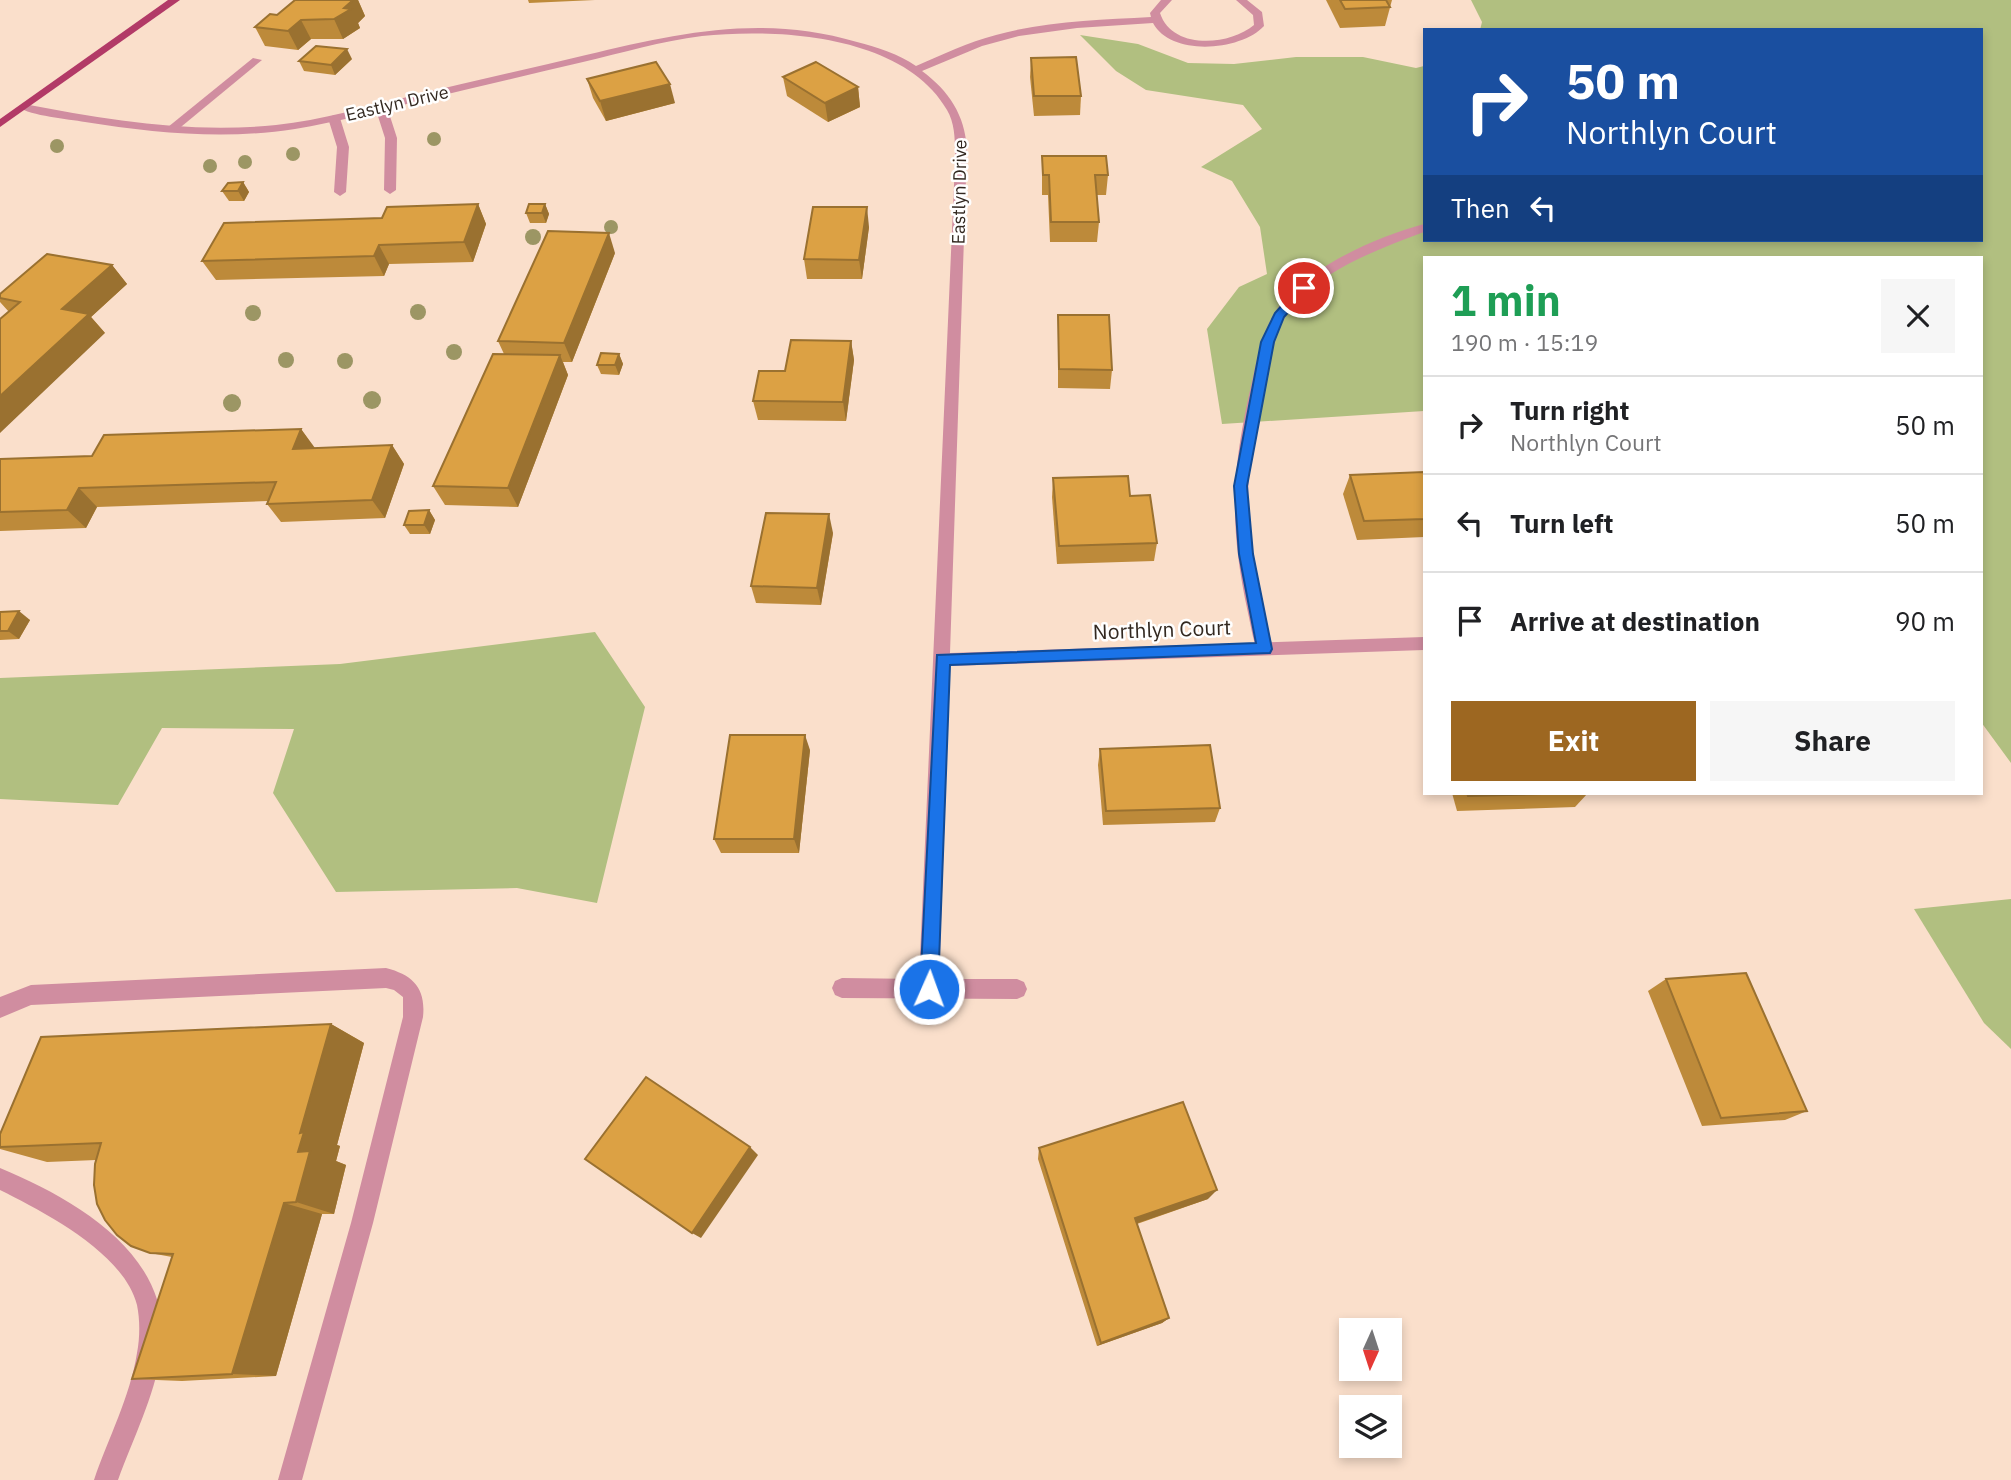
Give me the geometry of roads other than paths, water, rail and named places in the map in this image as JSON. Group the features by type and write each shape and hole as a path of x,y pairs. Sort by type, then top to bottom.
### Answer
{"main road":[{"path":"0,124 175,0"}],"street":[{"path":"1167,0 1157,9 1156,20 1167,33 1186,41 1212,44 1237,41 1253,33 1260,22 1255,10 1241,0"},
{"path":"915,70 978,44 1015,34 1071,26 1156,20"},
{"name":"Eastlyn Drive","path":"24,107 172,129 240,131 284,127 334,118 652,42 729,31 772,31 823,37 867,48 915,70 935,86 957,119 961,147 929,989"},
{"path":"172,129 257,60"},
{"path":"381,107 391,138 390,190"},
{"path":"334,118 343,148 340,192"},
{"path":"1265,649 1246,554 1241,486 1250,423 1272,329 1290,300 1304,288 1360,255 1423,228"},
{"name":"Northlyn Court","path":"942,660 1423,644"},
{"path":"0,1008 31,995 372,979 400,981 411,989 415,1002 356,1247 290,1480"},
{"path":"842,988 1017,989"},
{"path":"0,1179 85,1226 106,1242 139,1278 143,1289 151,1312 149,1353 106,1480"}]}
